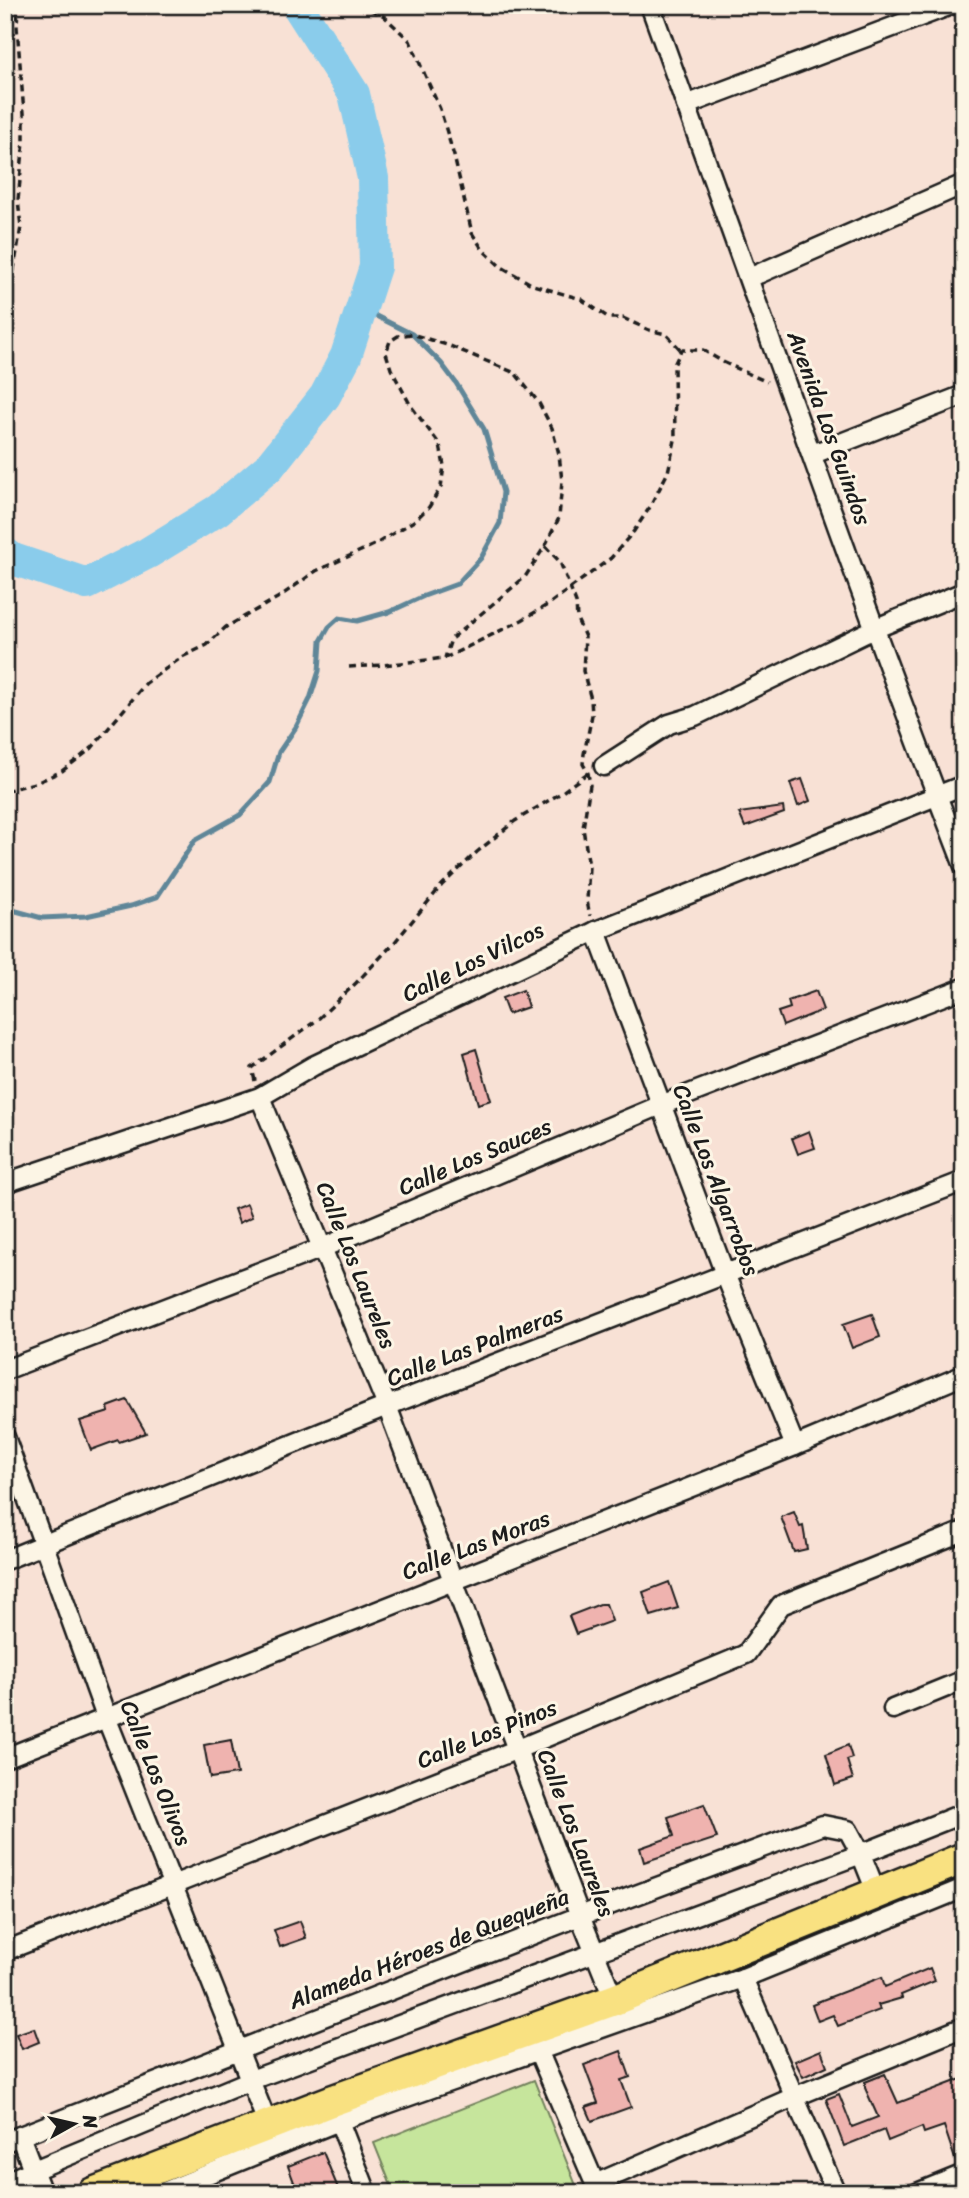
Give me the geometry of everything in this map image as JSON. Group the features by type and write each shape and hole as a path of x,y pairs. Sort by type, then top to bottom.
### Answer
{"main road":[{"path":"93,2193 268,2125 335,2111 534,2041 614,2000 964,1858"}],"street":[{"name":"Avenida Los Guindos","path":"650,5 874,629 964,866"},
{"path":"686,105 951,5"},
{"path":"962,5 964,10"},
{"path":"749,278 964,184"},
{"path":"813,454 964,395"},
{"path":"596,770 669,724 695,716 874,629 964,592"},
{"name":"Calle Los Vilcos","path":"5,1183 260,1097 313,1066 596,931 964,785"},
{"name":"Calle Los Algarrobos","path":"596,931 725,1274 795,1446"},
{"name":"Calle Los Sauces","path":"5,1370 322,1248 661,1105 964,988"},
{"name":"Calle Los Laureles","path":"260,1097 387,1406 614,2000"},
{"name":"Calle Las Palmeras","path":"5,1560 387,1406 964,1181"},
{"name":"Calle Las Moras","path":"5,1758 795,1446 964,1375"},
{"name":"Calle Los Olivos","path":"5,1437 106,1717 268,2125"},
{"name":"Calle Los Pinos","path":"5,1951 518,1749 746,1654 781,1605 964,1531"},
{"path":"893,1709 964,1680"},
{"path":"5,2182 251,2080 861,1854 964,1813"},
{"name":"Alameda Héroes de Quequeña","path":"12,2139 580,1916 823,1825 848,1830 877,1894"},
{"path":"964,1888 743,1978 534,2041 597,2188 794,2097 964,2026"},
{"path":"743,1978 836,2193"},
{"path":"161,2193 335,2111 367,2193"},
{"path":"12,2139 33,2170 42,2193"},
{"path":"917,2193 964,2174"}],"path":[{"path":"5,306 11,287 21,227 18,200 24,113 17,27 18,5"},
{"path":"360,5 384,16 411,41 440,108 472,233 483,250 500,266 533,285 581,299 610,318 622,318 666,334 681,350 703,350 768,382 786,382"},
{"path":"5,791 38,782 62,771 92,748 146,683 182,657 207,645 226,627 279,597 316,571 374,545 414,521 429,507 441,487 444,466 440,445 411,406 391,369 386,352 390,341 398,336 412,334 450,346 515,373 539,403 552,428 562,481 559,518 525,577 452,639 445,658"},
{"path":"349,667 445,658 522,620 571,589 611,558 650,507 668,472 675,440 674,365 681,350"},
{"path":"545,546 560,562 576,603 578,619 585,637 583,671 591,699 592,715 585,741 583,764 596,770"},
{"path":"596,770 590,785 583,828 589,867 587,901 596,931"},
{"path":"260,1097 252,1068 308,1027 356,983 394,943 442,885 477,852 515,821 596,770"}],"green space":[{"path":"534,2080 579,2193 394,2193 374,2143"}],"building":[{"path":"802,779 810,801 798,806 790,783"},
{"path":"783,807 784,813 745,827 739,813"},
{"path":"523,990 528,1007 508,1014 502,998"},
{"path":"816,991 823,1010 783,1026 778,1012 790,1008 788,1001"},
{"path":"476,1049 491,1100 478,1104 464,1053"},
{"path":"809,1131 815,1148 798,1154 792,1138"},
{"path":"247,1204 252,1217 239,1223 234,1209"},
{"path":"872,1314 880,1337 852,1348 843,1324"},
{"path":"127,1400 146,1433 91,1450 80,1421 109,1412 108,1407"},
{"path":"794,1512 800,1527 803,1526 807,1549 794,1552 781,1517"},
{"path":"669,1582 678,1608 651,1616 643,1592"},
{"path":"606,1604 612,1621 576,1634 569,1616"},
{"path":"231,1740 237,1774 210,1778 204,1745"},
{"path":"848,1745 852,1758 847,1760 853,1779 835,1785 826,1754"},
{"path":"704,1804 717,1838 644,1862 640,1848 674,1836 668,1817"},
{"path":"300,1921 306,1938 280,1947 274,1930"},
{"path":"930,1968 935,1981 901,1995 902,1998 878,2005 880,2010 838,2026 833,2015 818,2021 812,2005 817,2002 882,1977 885,1987"},
{"path":"34,2028 39,2042 22,2049 16,2034"},
{"path":"821,2050 827,2066 803,2077 795,2061"},
{"path":"621,2051 630,2077 621,2080 631,2107 592,2121 586,2107 598,2103 584,2065"},
{"path":"885,2074 898,2103 964,2078 964,2163 957,2165 944,2126 924,2133 922,2127 888,2141 884,2130 844,2146 826,2099 839,2094 852,2127 878,2117 865,2082"},
{"path":"323,2152 340,2193 298,2193 288,2166"}],"waterway":[{"path":"5,553 13,559 87,584 148,553 218,510 269,467 325,396 346,356 375,267 373,178 354,94 297,5"},
{"path":"5,908 42,918 86,916 157,897 195,840 240,815 270,782 279,752 310,699 319,671 321,641 329,627 339,618 357,621 389,612 457,584 481,558 500,523 503,492 484,429 441,363 412,334 362,309"}]}
